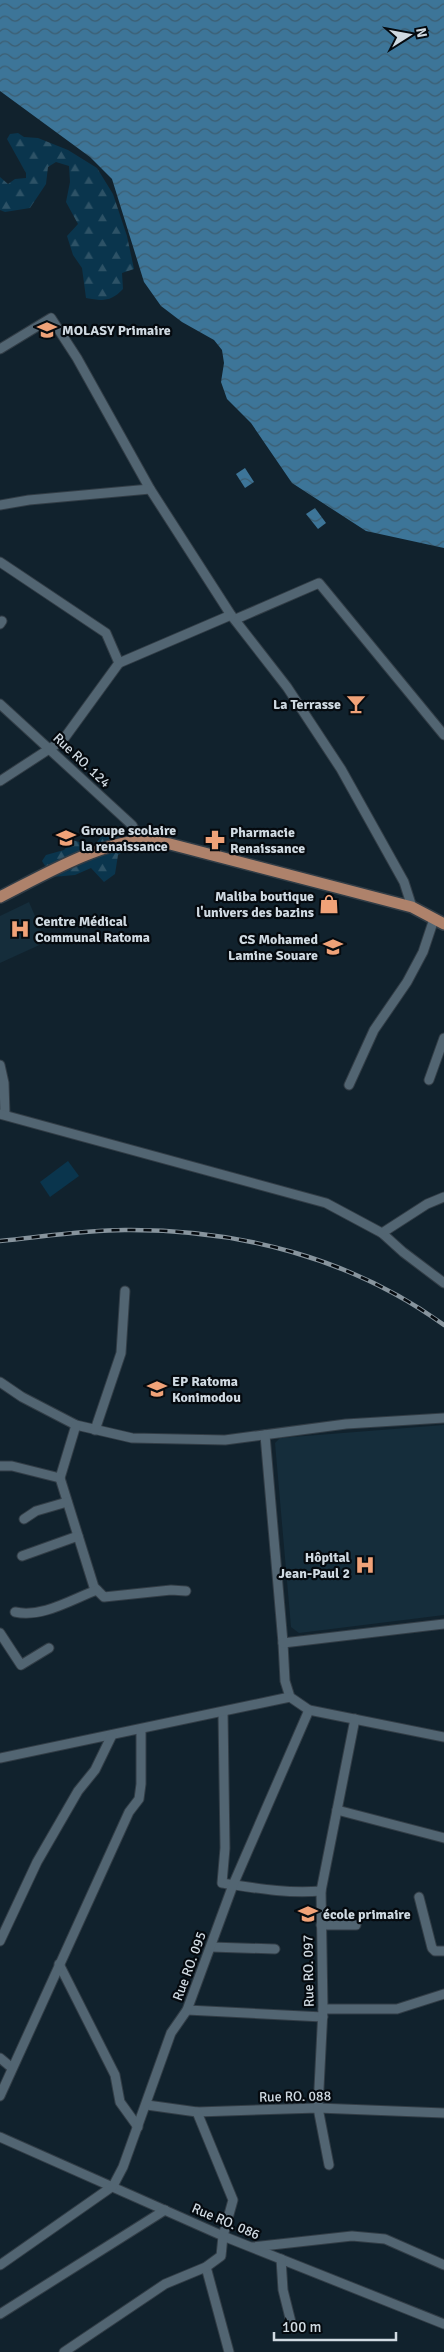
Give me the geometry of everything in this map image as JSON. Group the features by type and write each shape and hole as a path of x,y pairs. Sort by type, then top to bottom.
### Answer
{"main road":[{"path":"0,897 76,859 141,840 170,844 412,907 439,921"}],"street":[{"path":"0,349 51,318 77,358 150,489 233,617 288,687 341,769 404,882 412,907"},
{"path":"0,505 29,500 150,489"},
{"path":"0,562 106,633 119,663"},
{"path":"0,781 63,740 119,663 320,583 444,735"},
{"name":"Rue RO. 124","path":"0,704 132,825 141,840"},
{"path":"349,1085 374,1030 407,982 439,921"},
{"path":"429,1080 444,1038"},
{"path":"0,1065 4,1083 3,1114 21,1121 326,1203 382,1233 444,1283"},
{"path":"382,1233 427,1204 444,1197"},
{"path":"95,1430 121,1353 125,1291"},
{"path":"0,1382 22,1397 76,1425 132,1438 224,1440 346,1424 444,1418"},
{"path":"76,1425 60,1478 94,1587 104,1597 171,1590 186,1592"},
{"path":"265,1435 283,1642 284,1681 290,1697 309,1710 444,1737"},
{"path":"0,1466 12,1466 60,1478"},
{"path":"24,1519 36,1511 68,1502"},
{"path":"22,1556 78,1536"},
{"path":"15,1612 25,1614 64,1605 97,1590"},
{"path":"283,1642 444,1624"},
{"path":"0,1633 21,1665 49,1648"},
{"path":"0,1758 290,1697"},
{"name":"Rue RO. 095","path":"0,2265 113,2186 123,2167 147,2105 171,2033 187,2010 233,1885 309,1710"},
{"path":"223,1712 225,1848 222,1883 290,1892 321,1891"},
{"name":"Rue RO. 097","path":"329,2165 318,2108 323,2013 321,1891 355,1719"},
{"path":"0,2096 129,1812 138,1799 141,1784 140,1729"},
{"path":"0,1941 38,1862 78,1792 96,1770 112,1735"},
{"path":"337,1810 444,1838"},
{"path":"419,1897 432,1948 435,1951 444,1951"},
{"path":"321,1925 356,1925"},
{"path":"211,1947 275,1948"},
{"path":"59,1964 115,2076 120,2102 138,2127"},
{"path":"187,2010 323,2013 397,2009 444,1994"},
{"path":"0,2058 12,2068"},
{"name":"Rue RO. 088","path":"147,2105 197,2112 318,2108 444,2113"},
{"path":"64,2352 166,2284 206,2267 221,2256 223,2236 233,2200 197,2112"},
{"name":"Rue RO. 086","path":"1,2138 223,2236 444,2324"},
{"path":"0,2314 165,2210"},
{"path":"251,2247 352,2236 385,2239 444,2265"},
{"path":"282,2259 283,2290 292,2326"},
{"path":"206,2267 229,2352"}],"shaded area":[{"name":"Centre Médical Communal Ratoma","path":"29,902 46,942 0,963 0,916"},
{"name":"Hôpital Jean-Paul 2","path":"444,1425 444,1615 299,1633 291,1627 275,1443 280,1438"}],"green space":[{"path":"18,133 24,137 38,138 68,150 97,168 113,194 127,236 134,269 122,273 123,289 119,293 106,300 86,298 82,268 73,255 67,236 78,224 66,202 70,182 69,166 56,162 48,167 46,184 30,208 5,212 0,210 0,177 8,184 15,179 26,178 26,173 7,139 10,134"},
{"path":"111,830 125,839 126,849 118,855 115,874 104,882 91,868 75,875 52,877 42,861 46,855 64,850 72,840 94,846 103,834"},
{"path":"68,1161 79,1176 50,1197 40,1182"}],"water":[{"path":"0,0 444,0 444,548 366,531 292,483 251,423 227,399 221,382 224,363 222,350 214,340 182,322 161,306 144,282 112,179 90,157 0,91"},
{"path":"245,468 254,482 245,488 236,474"},
{"path":"315,508 326,523 318,529 306,514"}],"railway":[{"path":"0,1241 78,1232 125,1230 168,1231 252,1242 332,1265 371,1282 408,1302 444,1325"}],"place":[{"name":"MOLASY Primaire","path":"47,330"},
{"name":"La Terrasse","path":"356,704"},
{"name":"Groupe scolaire la renaissance","path":"66,838"},
{"name":"Pharmacie Renaissance","path":"215,840"},
{"name":"Maliba boutique l'univers des bazins","path":"329,904"},
{"name":"Centre Médical Communal Ratoma","path":"20,929"},
{"name":"CS Mohamed Lamine Souare","path":"333,947"},
{"name":"EP Ratoma Konimodou","path":"157,1389"},
{"name":"Hôpital Jean-Paul 2","path":"365,1565"},
{"name":"école primaire","path":"308,1914"}]}
